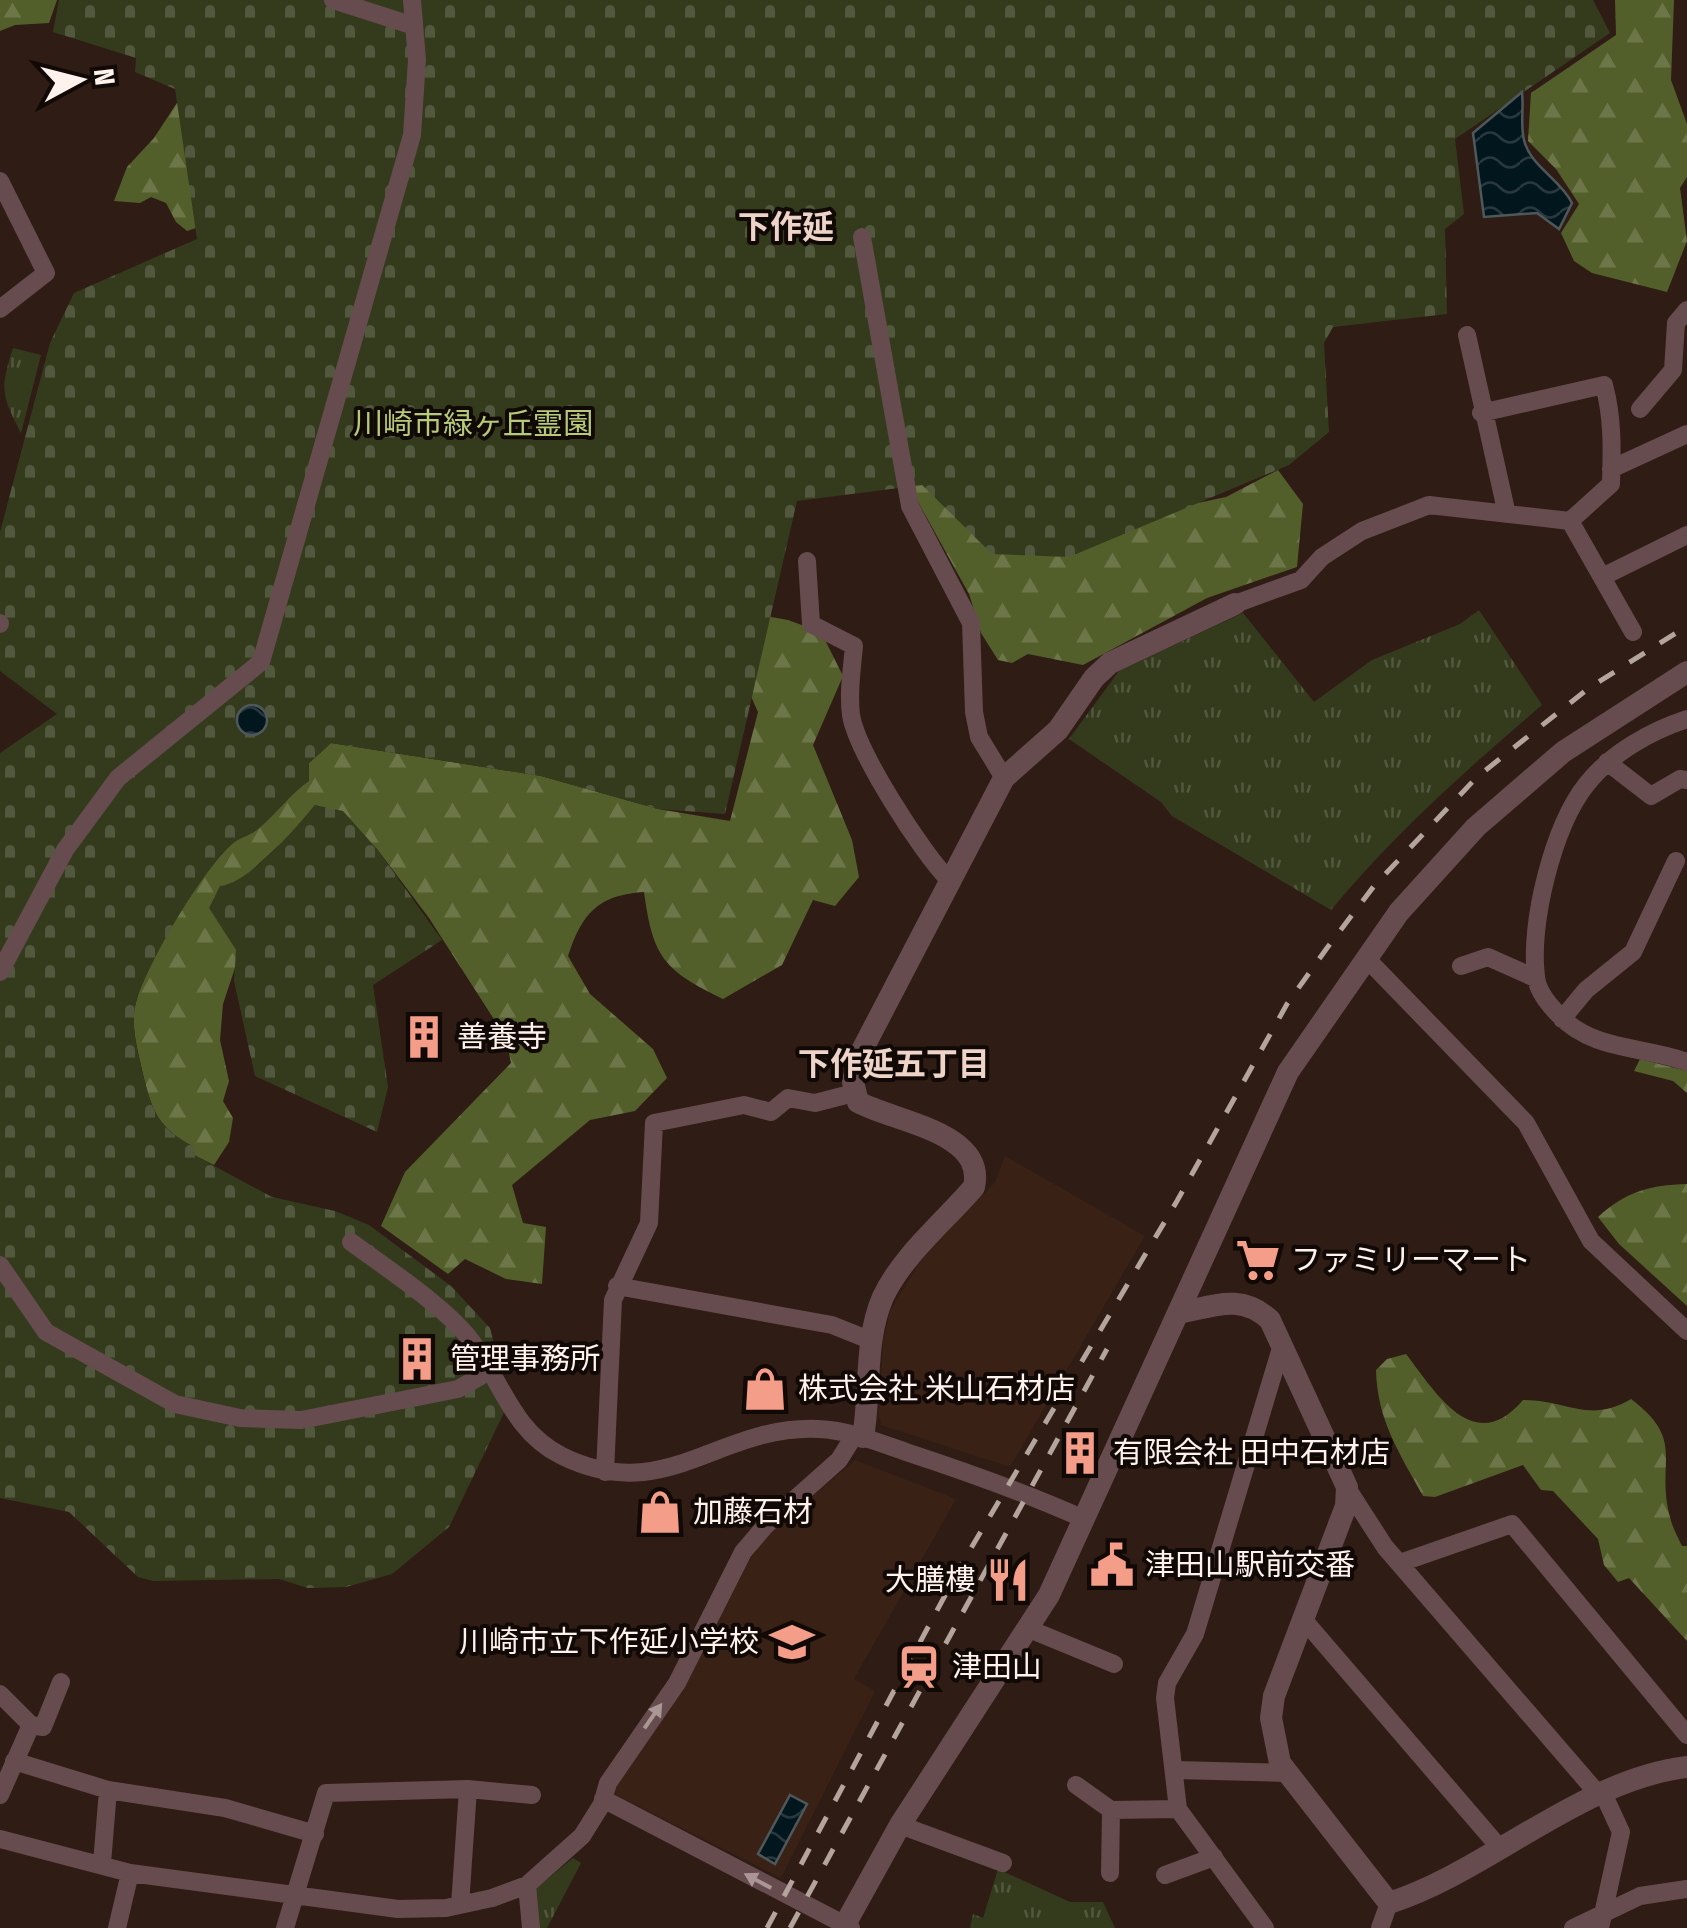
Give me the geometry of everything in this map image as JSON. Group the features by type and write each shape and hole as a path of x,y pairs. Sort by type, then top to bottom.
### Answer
{"street":[{"path":"332,0 414,26"},
{"path":"0,972 64,850 118,778 261,662 412,135 417,60 412,0"},
{"path":"0,181 46,272 0,308"},
{"path":"862,237 910,506 972,623 974,712 980,737 1004,778"},
{"path":"1640,409 1672,370 1676,323 1687,310"},
{"path":"1466,335 1506,510"},
{"path":"0,1838 130,1873 398,1910 460,1905 526,1884 582,1836 608,1783 677,1683 744,1552 766,1525 839,1460 858,1437 882,1298 897,1274 974,1187 977,1172 972,1157 959,1144 875,1111 858,1102 854,1093 858,1058 1004,778 1058,730 1094,678 1110,663 1235,604 1301,580 1322,558 1390,516 1429,505 1506,510 1540,520 1570,521 1606,491 1611,469 1608,436 1614,421 1604,384 1481,413"},
{"path":"1611,469 1687,434"},
{"path":"1570,521 1632,632"},
{"path":"1602,577 1687,535"},
{"path":"807,562 811,624 854,646 852,720 903,820 929,860 949,880"},
{"path":"603,1799 846,1927 900,1825 1029,1628 1084,1520 1233,1184 1288,1072 1366,958 1434,870 1519,787 1608,720 1687,672"},
{"path":"1536,978 1544,888 1560,833 1576,800 1608,762 1664,726 1687,718"},
{"path":"1608,762 1651,796 1680,779 1687,780"},
{"path":"1562,1020 1586,990 1632,952 1676,860"},
{"path":"1366,958 1526,1124 1591,1242 1687,1330"},
{"path":"1461,966 1488,958 1536,978 1562,1020 1604,1042 1687,1062"},
{"path":"605,1472 617,1286 649,1223 654,1122 744,1105 771,1112 788,1098 815,1104 854,1093"},
{"path":"351,1242 458,1326 525,1428 557,1454 605,1472 639,1475 678,1467 743,1438 778,1430 820,1429 858,1437 1010,1486 1084,1520"},
{"path":"0,1266 46,1332 175,1404 240,1418 301,1420 458,1389 488,1372"},
{"path":"617,1286 832,1325 872,1340"},
{"path":"1179,1313 1238,1301 1255,1306 1270,1320 1347,1487 1400,1563 1601,1794 1621,1832 1601,1920"},
{"path":"1265,1928 1178,1809 1176,1770 1160,1694 1195,1634 1281,1348"},
{"path":"1347,1487 1346,1506 1274,1696 1271,1718 1274,1746 1288,1773 1389,1903"},
{"path":"1400,1563 1512,1524 1687,1735"},
{"path":"1303,1619 1499,1846"},
{"path":"1029,1628 1114,1664"},
{"path":"0,1694 31,1725 44,1727 60,1682"},
{"path":"0,1796 31,1725"},
{"path":"14,1761 108,1790 225,1808 314,1834"},
{"path":"1380,1928 1389,1903 1601,1794 1665,1770 1687,1767"},
{"path":"1176,1770 1288,1773"},
{"path":"1076,1785 1110,1810 1178,1809"},
{"path":"284,1928 326,1793 468,1789 532,1795"},
{"path":"460,1905 468,1789"},
{"path":"102,1864 108,1790"},
{"path":"1110,1810 1110,1873"},
{"path":"900,1825 1003,1864"},
{"path":"1166,1874 1214,1857"},
{"path":"117,1928 130,1873"},
{"path":"526,1884 531,1928"},
{"path":"1573,1928 1601,1920 1640,1896 1687,1889"}],"shaded area":[{"path":"1005,1156 1145,1236 1010,1467 881,1425 879,1416 883,1341 890,1311 923,1257 995,1182"},
{"name":"川崎市立下作延小学校","path":"855,1460 956,1499 854,1679 875,1691 781,1878 616,1795 614,1786 688,1681 748,1562 768,1534"}],"green space":[{"path":"0,0 57,0 49,23 15,25 0,31"},
{"name":"川崎市緑ヶ丘霊園","path":"59,0 1593,0 1610,33 1455,139 1464,214 1445,229 1447,314 1333,327 1324,343 1329,432 1289,465 1069,557 992,554 922,485 797,501 725,814 658,809 541,776 331,743 309,763 309,781 256,830 233,843 207,873 178,916 137,999 135,1037 154,1109 164,1126 193,1146 194,1155 272,1197 335,1211 369,1225 451,1286 490,1328 509,1402 449,1527 392,1574 346,1587 308,1588 279,1579 153,1581 138,1577 69,1512 0,1498 0,753 57,714 0,671 0,532 50,343 74,293 197,239 175,89 135,72 136,58 53,32"},
{"path":"1615,0 1674,0 1671,80 1687,124 1687,177 1680,188 1687,241 1667,292 1592,273 1574,261 1561,233 1579,204 1556,169 1528,141 1531,93 1616,35"},
{"path":"184,92 199,227 187,231 176,222 166,203 151,197 140,203 114,201 127,167 154,138"},
{"path":"13,348 41,355 21,433 5,391"},
{"path":"907,422 1155,512 1226,497 1278,470 1303,504 1297,567 1207,598 1083,665 1028,654 1012,663 998,660 981,633 969,594 917,500"},
{"path":"1479,610 1542,705 1432,803 1331,910 1172,816 1161,802 1069,739 1119,671 1243,613 1314,702 1372,660 1460,624"},
{"path":"741,612 788,620 821,632 843,676 813,745 852,840 859,877 835,906 813,900 782,965 723,999 687,979 665,959 652,932 644,892 614,897 586,918 568,956 590,994 653,1049 667,1078 635,1111 590,1120 512,1185 523,1223 546,1227 542,1284 506,1279 465,1259 448,1274 381,1226 405,1172 511,1063 506,1038 429,918 377,849 315,805 290,835 237,884 237,962 223,1004 220,1040 229,1081 223,1101 233,1118 229,1142 214,1165 194,1155 192,1146 164,1125 150,1099 135,1036 135,1008 143,982 178,916 220,856 256,830 308,781 309,763 331,743 541,776 658,809 730,821 758,712 749,692"},
{"path":"315,805 343,811 377,849 442,940 373,985 388,1087 377,1132 255,1076 234,981 236,950 209,908 220,886 232,883 258,865"},
{"path":"1640,1059 1687,1071 1687,1093 1673,1081 1634,1071"},
{"path":"1687,1184 1687,1306 1619,1244 1598,1217 1618,1201 1639,1192"},
{"path":"1406,1354 1443,1401 1472,1421 1488,1423 1505,1416 1523,1400 1603,1410 1631,1399 1648,1414 1664,1440 1666,1498 1671,1521 1682,1546 1687,1546 1687,1641 1629,1578 1618,1582 1604,1565 1598,1539 1553,1491 1541,1490 1523,1465 1435,1497 1423,1496 1391,1436 1377,1388 1376,1370 1387,1359"},
{"path":"573,1858 581,1863 547,1928 536,1928 532,1892"},
{"path":"998,1869 1070,1902 1103,1902 1115,1928 970,1928 973,1914 983,1918"}],"water":[{"path":"1522,92 1522,128 1527,149 1572,203 1559,229 1537,213 1484,217 1473,133"},
{"path":"252,705 263,709 267,720 263,731 252,735 241,731 237,720 241,709"},
{"path":"790,1795 807,1804 775,1864 758,1854"}],"railway":[{"path":"767,1928 964,1560 1177,1201 1287,1004 1374,886 1477,777 1589,688 1687,626"},
{"path":"790,1928 1107,1349"}],"place":[{"name":"善養寺","path":"424,1037"},
{"name":"ファミリーマート","path":"1258,1260"},
{"name":"管理事務所","path":"417,1359"},
{"name":"株式会社 米山石材店","path":"765,1389"},
{"name":"有限会社 田中石材店","path":"1080,1453"},
{"name":"加藤石材","path":"660,1512"},
{"name":"津田山駅前交番","path":"1112,1565"},
{"name":"大膳樓","path":"1008,1580"},
{"name":"川崎市立下作延小学校","path":"792,1642"},
{"name":"津田山","path":"919,1667"}],"district":[{"name":"下作延","path":"786,227"},
{"name":"下作延五丁目","path":"894,1064"}]}
